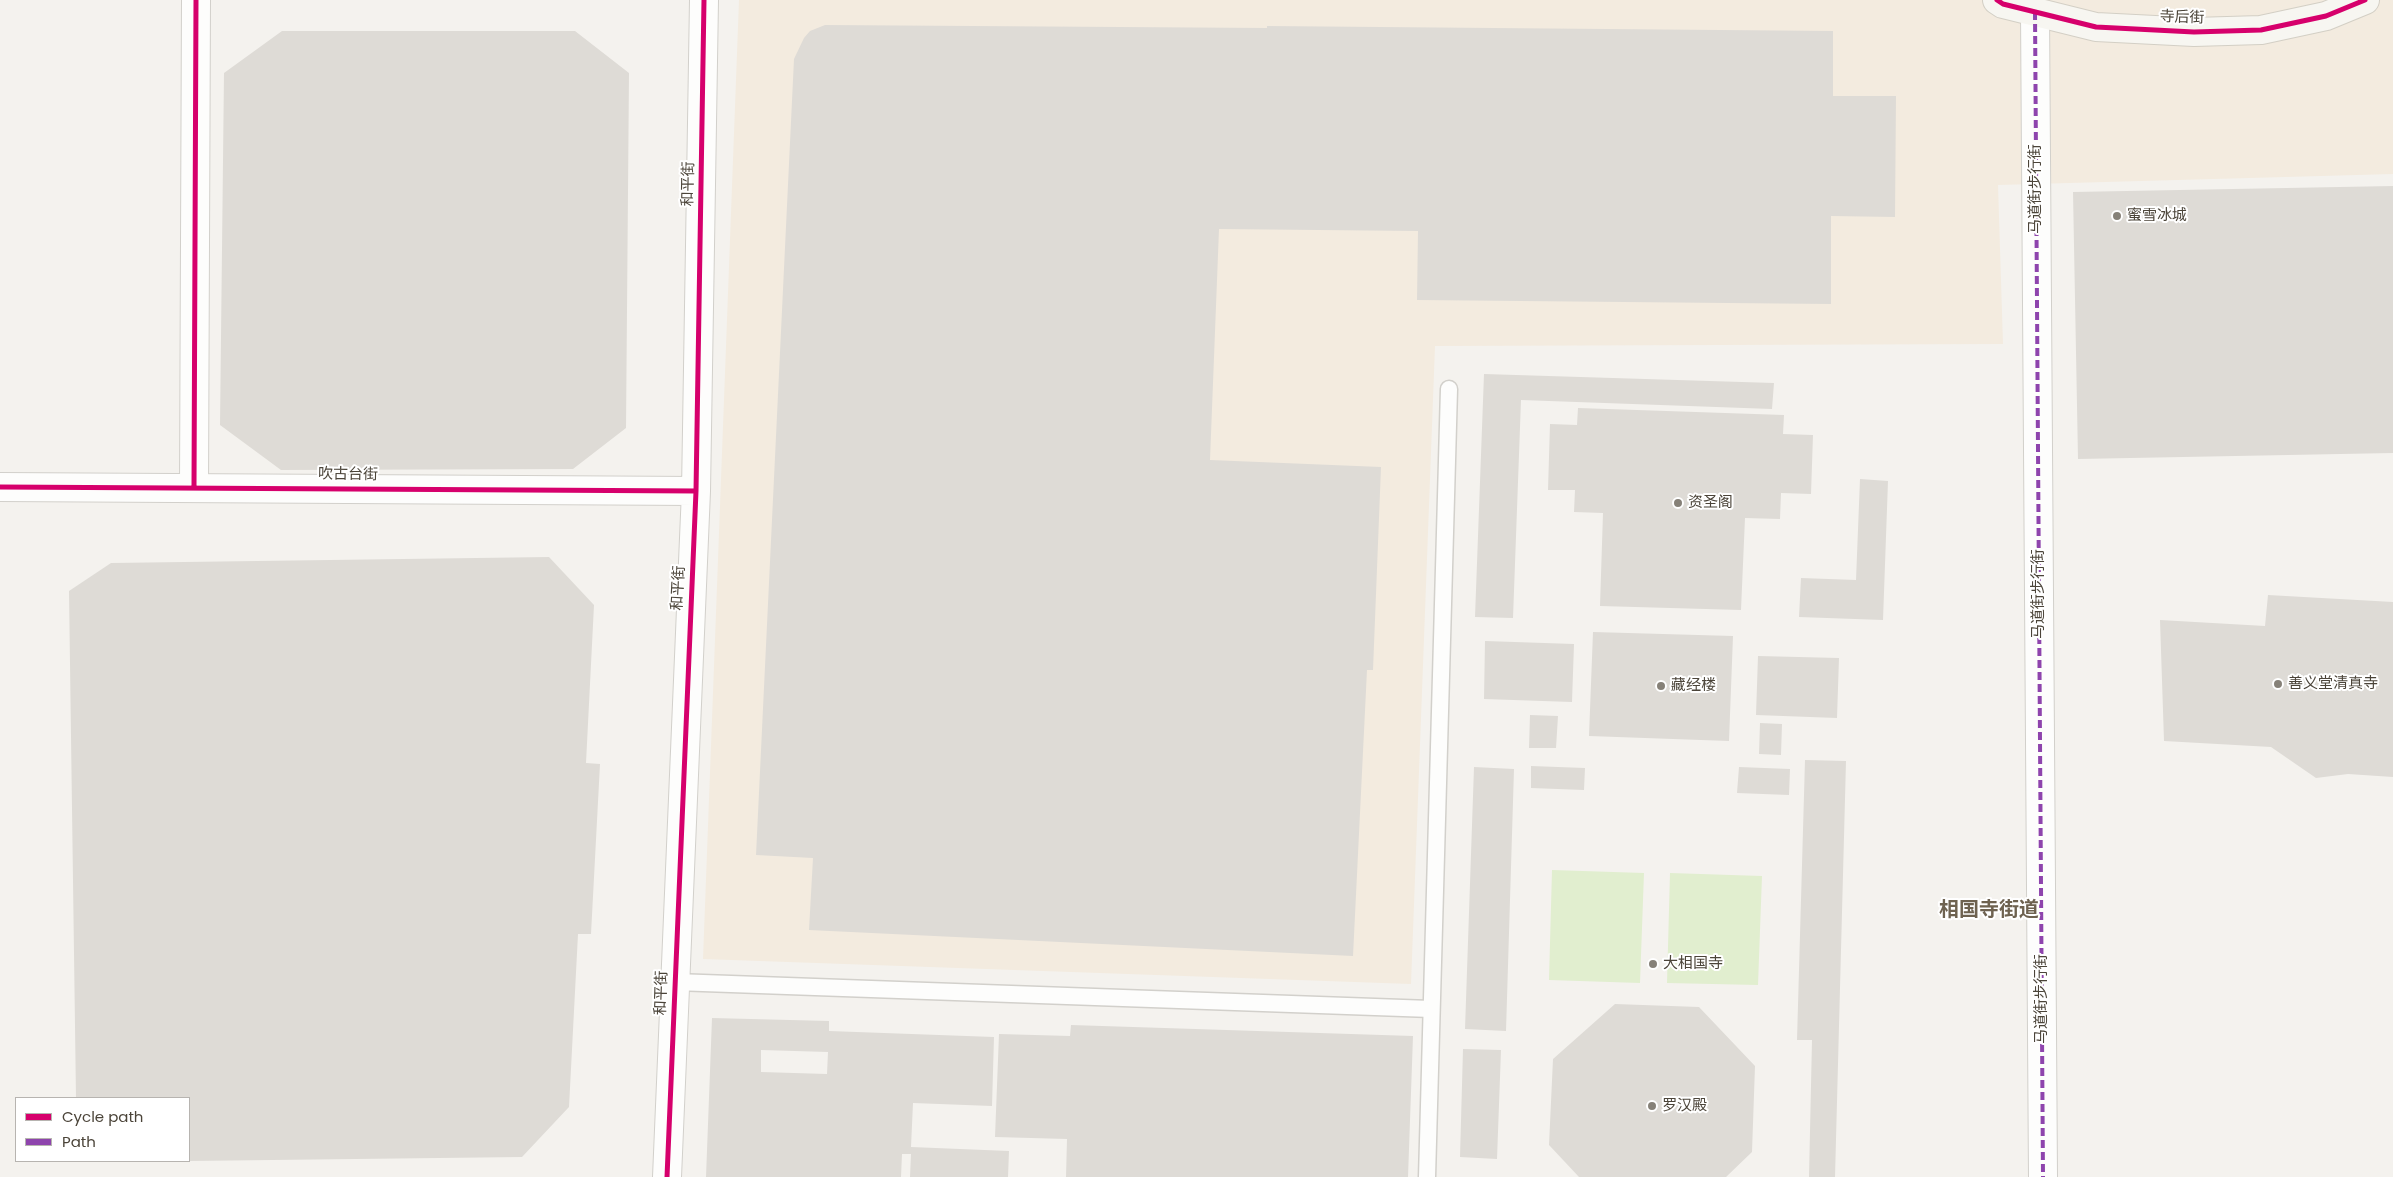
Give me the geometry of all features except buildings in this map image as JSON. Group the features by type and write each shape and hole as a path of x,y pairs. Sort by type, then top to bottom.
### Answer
{"street":[{"path":"194,486 196,0"},
{"name":"和平街","path":"667,1177 696,491 704,0"},
{"name":"寺后街","path":"1997,0 2035,12 2096,27 2194,32 2261,30 2326,16 2365,0"},
{"name":"马道街步行街","path":"2035,12 2043,1177"},
{"name":"吹古台街","path":"0,487 194,486 696,491"}],"lane":[{"path":"1427,1177 1449,389"},
{"path":"674,982 1431,1009"}],"shaded area":[{"path":"739,0 2393,0 2393,174 1998,185 2003,344 1435,346 1411,984 703,959"}],"green space":[{"path":"1552,870 1644,873 1640,983 1549,980"},
{"path":"1670,873 1762,876 1758,985 1667,983"}],"marked path":[{"path":"2035,12 2043,1177"}],"cycle path":[{"path":"194,486 196,0"},
{"path":"667,1177 696,491 704,0"},
{"path":"1997,0 2003,4 2096,27 2194,32 2261,30 2326,16 2365,0"},
{"path":"0,487 696,491"}],"place":[{"name":"蜜雪冰城","path":"2117,216"},
{"name":"资圣阁","path":"1678,503"},
{"name":"善义堂清真寺","path":"2278,684"},
{"name":"藏经楼","path":"1661,686"},
{"name":"大相国寺","path":"1653,964"},
{"name":"罗汉殿","path":"1652,1106"}],"district":[{"name":"相国寺街道","path":"1989,911"}]}
